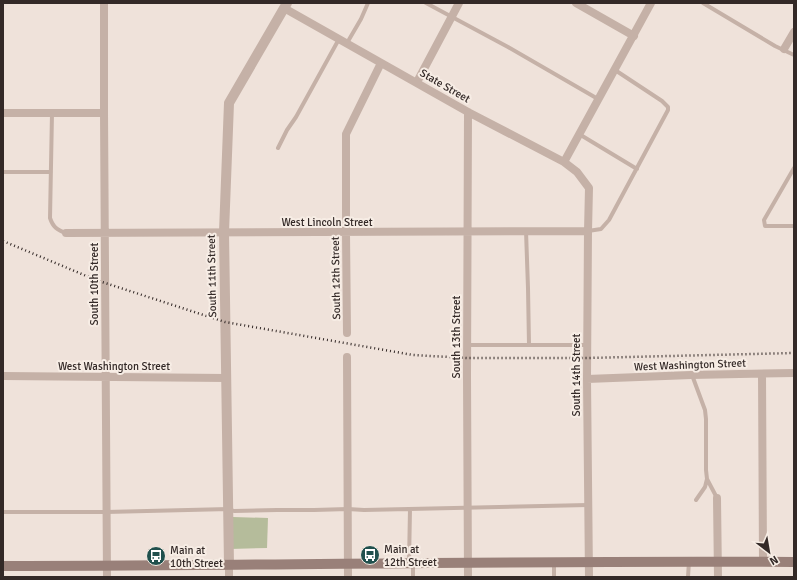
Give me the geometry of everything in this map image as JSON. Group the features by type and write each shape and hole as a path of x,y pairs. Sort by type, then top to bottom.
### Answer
{"main road":[{"path":"3,566 229,565 411,562 794,562"}],"street":[{"name":"South 10th Street","path":"104,3 107,577"},
{"path":"417,82 459,3"},
{"path":"576,3 634,36"},
{"path":"564,162 651,3"},
{"name":"State Street","path":"285,5 380,63 417,82 468,112 564,162 577,172 589,188"},
{"name":"South 11th Street","path":"229,565 224,232 229,103 285,5"},
{"path":"784,49 794,32"},
{"name":"South 12th Street","path":"347,333 346,134 380,63"},
{"name":"South 13th Street","path":"468,112 468,577"},
{"path":"3,113 104,113"},
{"name":"South 14th Street","path":"589,188 587,345 589,577"},
{"name":"West Lincoln Street","path":"66,233 588,231"},
{"path":"347,357 348,577"},
{"name":"West Washington Street","path":"587,379 794,372"},
{"path":"762,374 763,562"},
{"name":"West Washington Street","path":"3,376 226,378"},
{"path":"717,498 718,577"},
{"path":"229,565 229,577"}],"lane":[{"path":"278,148 287,130 343,41 361,19 368,3"},
{"path":"426,3 508,47 599,99"},
{"path":"703,3 775,46 794,55"},
{"path":"588,231 601,229 609,220 668,110 668,107 662,101 615,70"},
{"path":"52,113 50,218 52,224 57,230 66,233"},
{"path":"580,134 637,169"},
{"path":"794,169 764,220 765,226 794,226"},
{"path":"3,172 51,172"},
{"path":"526,231 529,345"},
{"path":"467,345 587,345"},
{"path":"691,375 705,410 706,419 707,479 705,487 696,500"},
{"path":"707,479 717,498"},
{"path":"3,512 410,509 588,505"},
{"path":"410,509 411,562 413,577"},
{"path":"688,577 689,561"},
{"path":"554,562 554,577"}],"green space":[{"path":"233,517 268,518 267,548 230,549"}],"railway":[{"path":"3,241 96,280 225,322 413,355 467,358 587,358 794,353"}],"place":[{"name":"Main at 12th Street","path":"370,555"},
{"name":"Main at 10th Street","path":"156,556"}]}
